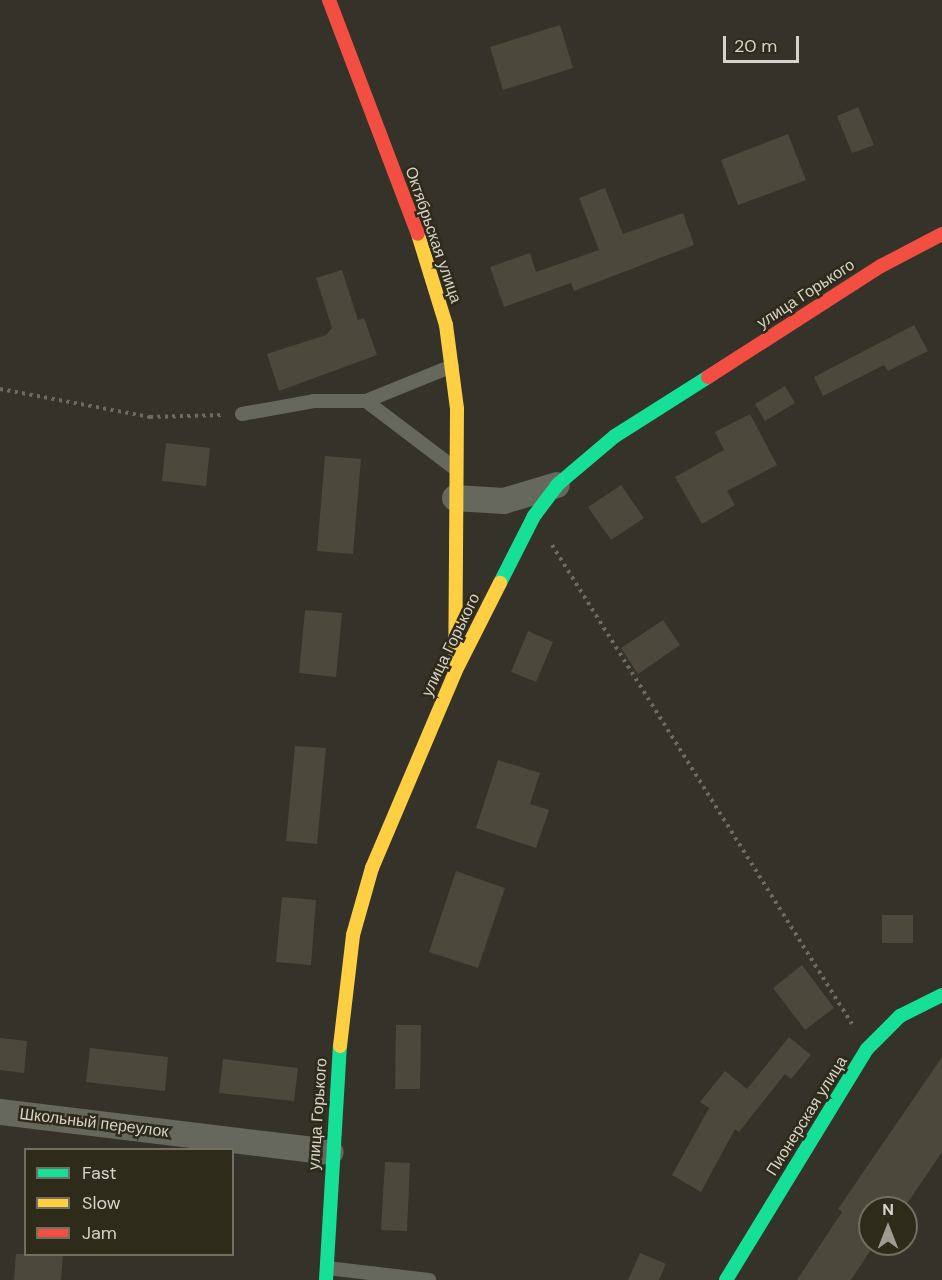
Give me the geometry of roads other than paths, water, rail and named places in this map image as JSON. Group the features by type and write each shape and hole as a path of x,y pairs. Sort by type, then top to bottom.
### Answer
{"main road":[{"name":"Октябрьская улица","path":"329,0 432,272 452,366 457,470 455,672"},
{"name":"улица Горького","path":"326,1274 331,1152 342,1007 353,935 372,868 455,672 534,516 557,485 615,436 881,266 942,234"},
{"name":"Пионерская улица","path":"726,1280 867,1049 900,1016 942,995"}],"street":[{"path":"455,498 504,501 557,485"},
{"name":"Школьный переулок","path":"0,1112 331,1152"}],"lane":[{"path":"242,414 314,401 366,401 452,366"},
{"path":"366,401 457,470"},
{"path":"326,1274 429,1280"}]}
